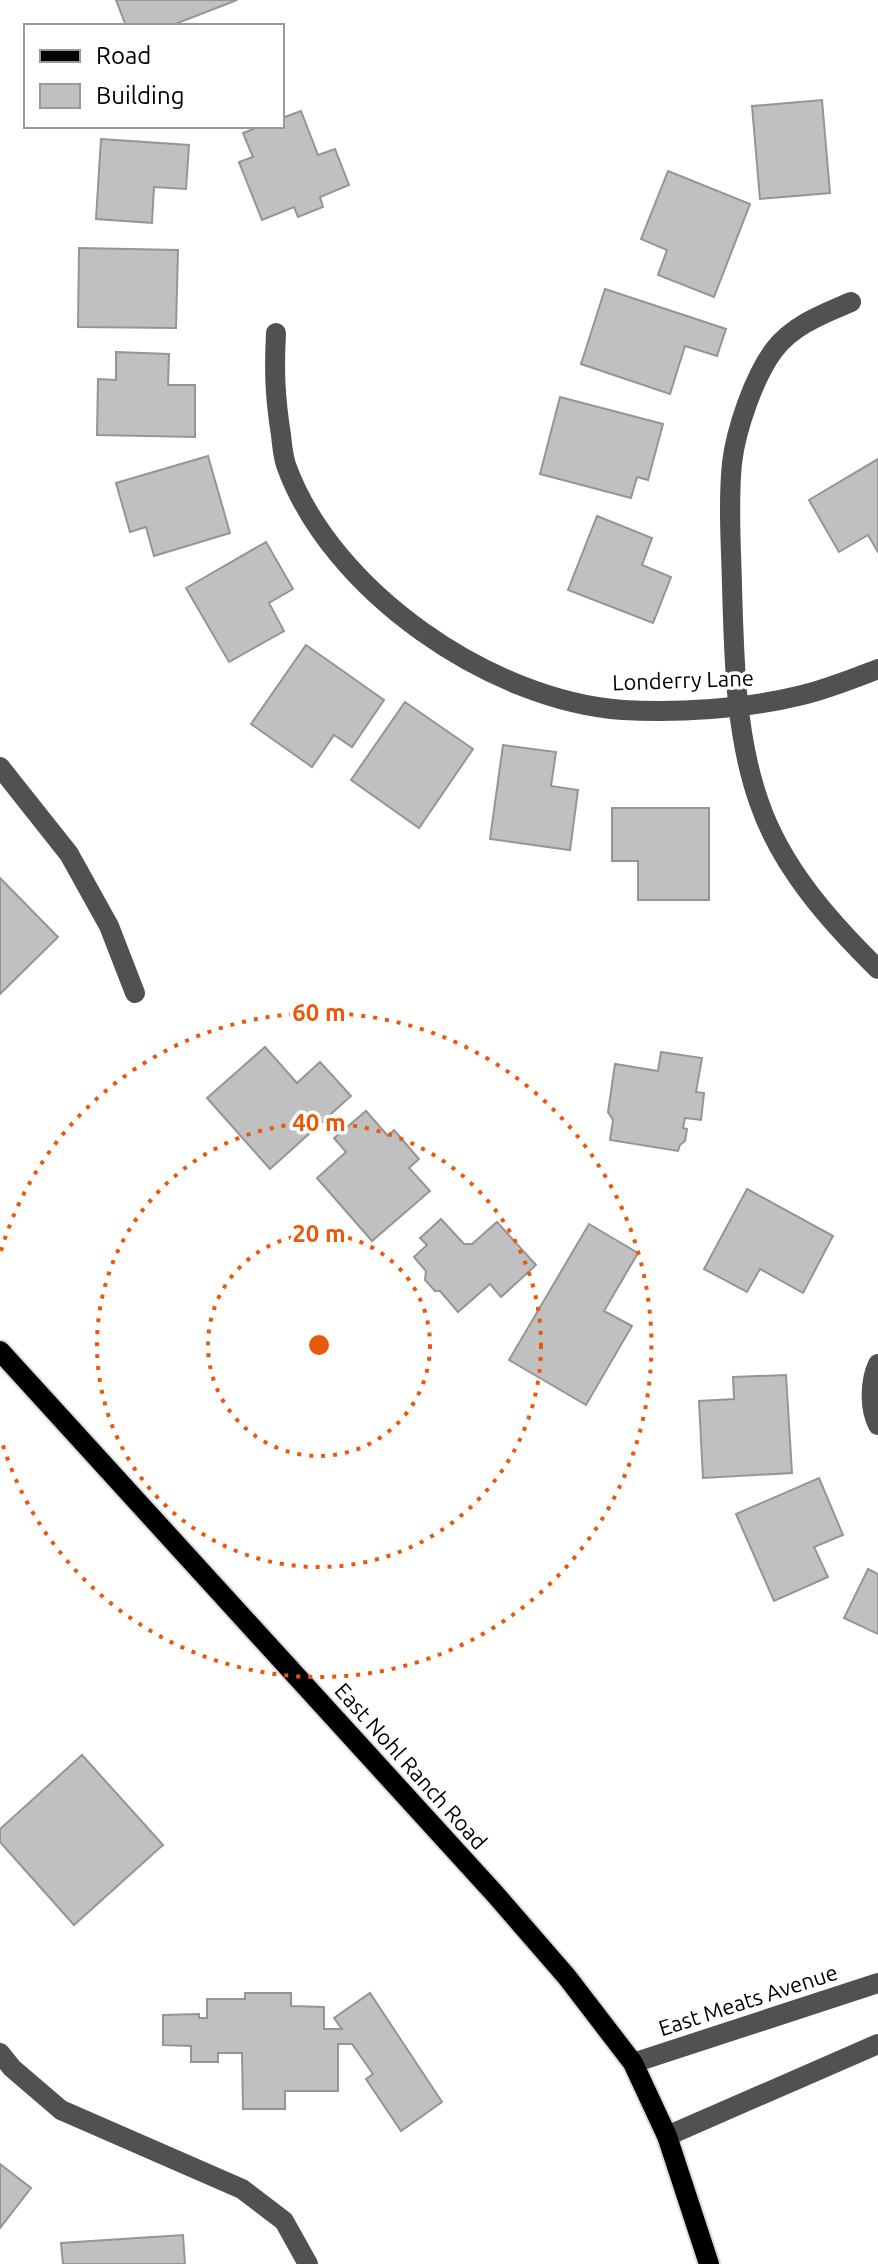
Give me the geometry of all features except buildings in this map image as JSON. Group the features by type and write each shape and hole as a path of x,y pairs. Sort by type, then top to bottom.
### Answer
{"main road":[{"name":"East Nohl Ranch Road","path":"0,1351 567,1977 633,2063 667,2136 709,2264"}],"street":[{"path":"851,302 808,321 776,348 761,370 749,397 732,462 731,566 739,705 758,801 776,841 798,876 839,932 878,969"},
{"name":"Londerry Lane","path":"276,333 274,391 285,463 315,526 358,576 426,635 482,668 530,688 622,710 739,705 798,696 878,669"},
{"path":"0,767 69,854 109,926 135,993"},
{"path":"878,1364 872,1377 874,1417 878,1425"},
{"name":"East Meats Avenue","path":"633,2063 878,1983"},
{"path":"667,2136 878,2044"},
{"path":"0,2053 12,2068 61,2110 242,2189 284,2221 308,2264"}]}
